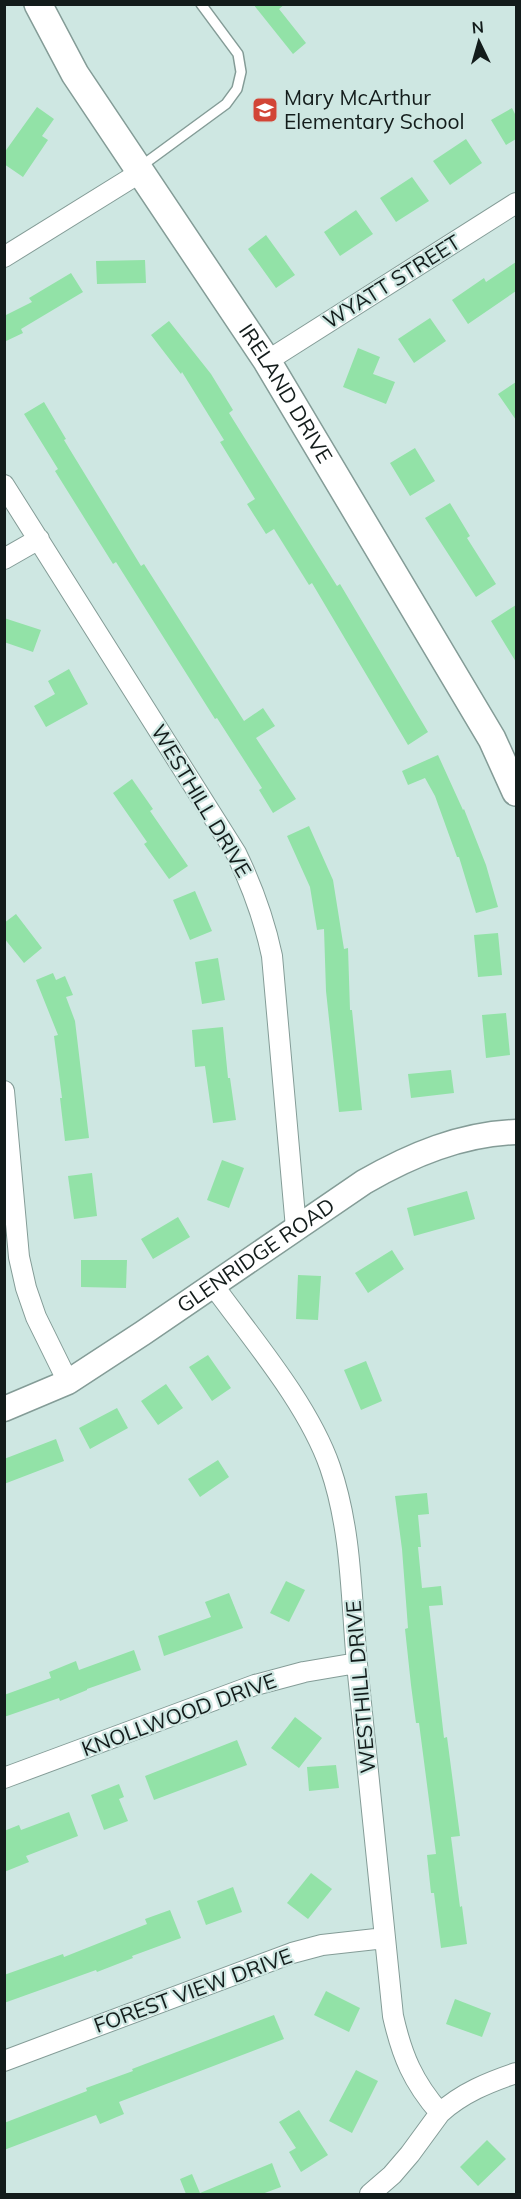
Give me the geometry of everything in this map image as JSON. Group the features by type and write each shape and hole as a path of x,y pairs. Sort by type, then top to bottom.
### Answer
{"main road":[{"name":"IRELAND DRIVE","path":"38,4 75,74 267,361 492,739 516,792"}],"street":[{"path":"4,257 140,170"},
{"name":"WYATT STREET","path":"267,361 516,204"},
{"name":"WESTHILL DRIVE","path":"4,485 236,853 252,885 264,918 273,968 296,1228"},
{"path":"4,559 39,539"},
{"path":"4,1091 7,1147 19,1257 36,1317 68,1382"},
{"name":"GLENRIDGE ROAD","path":"4,1409 31,1400 68,1382 391,1166 426,1150 464,1139 516,1132"},
{"name":"WESTHILL DRIVE","path":"213,1285 301,1406 330,1466 341,1503 349,1546 357,1663 393,2016 400,2047 417,2085 440,2113"},
{"name":"KNOLLWOOD DRIVE","path":"4,1778 255,1686 304,1671 357,1663"},
{"name":"FOREST VIEW DRIVE","path":"4,2061 291,1953 322,1945 386,1938"},
{"path":"370,2194 398,2168 440,2113 464,2094 496,2079 516,2073"}],"lane":[{"path":"140,170 226,104 237,89 241,72 238,54 201,4"}],"building":[{"path":"253,4 285,4 279,9 306,43 293,54"},
{"path":"37,107 54,119 42,136 48,140 23,177 4,164 4,153"},
{"path":"512,108 516,116 516,139 506,145 491,120"},
{"path":"466,139 482,163 450,185 433,161"},
{"path":"412,177 429,201 396,222 380,198"},
{"path":"356,210 373,234 340,256 324,232"},
{"path":"266,235 295,275 276,288 248,249"},
{"path":"145,260 146,283 97,284 96,261"},
{"path":"516,262 516,291 468,324 452,300 484,278 486,282"},
{"path":"71,273 83,292 21,329 23,333 4,342 4,316 32,302 29,298"},
{"path":"430,318 446,341 414,363 398,339"},
{"path":"169,321 211,374 233,410 229,413 337,586 340,584 428,732 408,745 312,583 309,585 274,529 266,534 247,504 255,499 220,442 224,440 182,372 181,374 151,335"},
{"path":"358,348 380,357 373,374 395,382 386,404 343,387"},
{"path":"516,382 516,420 498,394"},
{"path":"44,402 66,439 64,440 141,566 144,564 244,721 263,708 275,726 256,738 296,799 273,813 259,790 262,788 217,718 215,719 116,562 113,564 55,471 58,469 24,414"},
{"path":"415,448 435,481 410,496 390,463"},
{"path":"450,503 470,536 467,538 496,584 476,597 425,518"},
{"path":"516,605 516,662 491,621"},
{"path":"4,618 41,630 33,652 4,642"},
{"path":"69,669 88,704 46,727 34,706 55,694 48,681"},
{"path":"438,755 464,809 486,865 498,907 476,913 459,857 457,857 435,796 425,778 408,785 402,771"},
{"path":"132,779 153,809 150,811 188,866 169,879 144,844 147,842 113,793"},
{"path":"309,826 333,880 344,949 348,948 350,1010 352,1010 362,1110 339,1112 326,991 324,929 317,930 310,887 287,836"},
{"path":"195,891 212,931 190,940 173,900"},
{"path":"16,914 42,948 24,963 4,938 4,923"},
{"path":"498,933 502,975 478,977 474,935"},
{"path":"218,958 225,1000 202,1004 195,962"},
{"path":"53,973 56,980 65,976 73,995 66,997 75,1021 89,1138 65,1141 54,1036 58,1035 36,980"},
{"path":"506,1013 510,1055 486,1058 482,1015"},
{"path":"223,1027 228,1078 230,1078 236,1120 213,1123 205,1066 195,1067 192,1030"},
{"path":"451,1070 454,1093 411,1098 408,1074"},
{"path":"222,1160 244,1168 229,1208 207,1200"},
{"path":"92,1173 97,1216 74,1219 68,1176"},
{"path":"467,1191 475,1219 414,1236 407,1208"},
{"path":"178,1217 190,1237 153,1259 141,1239"},
{"path":"392,1250 404,1269 368,1293 355,1273"},
{"path":"81,1260 127,1260 126,1288 81,1287"},
{"path":"298,1275 321,1276 318,1320 296,1319"},
{"path":"208,1355 231,1388 212,1401 189,1367"},
{"path":"366,1361 382,1401 361,1410 344,1370"},
{"path":"166,1384 183,1408 158,1425 141,1401"},
{"path":"117,1408 128,1428 90,1449 79,1428"},
{"path":"56,1439 64,1461 4,1484 4,1459"},
{"path":"218,1460 229,1477 200,1497 188,1479"},
{"path":"427,1493 429,1514 418,1515 421,1547 418,1547 422,1588 441,1586 443,1605 429,1606 444,1738 447,1737 460,1836 451,1837 467,1944 441,1948 427,1855 436,1854 419,1723 416,1723 411,1685 405,1629 408,1628 402,1549 395,1496"},
{"path":"286,1581 305,1590 289,1622 270,1613"},
{"path":"229,1593 243,1628 164,1656 158,1636 211,1617 205,1602"},
{"path":"134,1650 141,1670 60,1701 59,1698 4,1717 4,1695 51,1678 49,1672 76,1661 79,1670"},
{"path":"295,1717 322,1738 299,1768 271,1748"},
{"path":"237,1740 247,1765 154,1800 145,1776"},
{"path":"336,1765 339,1788 309,1791 307,1767"},
{"path":"119,1784 124,1797 119,1799 128,1821 104,1830 91,1795"},
{"path":"69,1812 78,1836 26,1856 29,1862 4,1872 4,1831 19,1825 21,1830"},
{"path":"311,1873 332,1889 308,1919 287,1903"},
{"path":"233,1887 242,1912 206,1925 197,1901"},
{"path":"170,1910 181,1938 97,1972 96,1970 4,2003 4,1975 63,1954 64,1957 147,1924 145,1919"},
{"path":"326,1991 360,2008 349,2032 314,2015"},
{"path":"455,1999 491,2013 482,2037 446,2024"},
{"path":"274,2015 284,2039 119,2102 124,2114 100,2124 96,2115 4,2150 4,2123 87,2091 86,2088 133,2071 132,2069"},
{"path":"356,2070 378,2081 352,2133 329,2121"},
{"path":"299,2110 328,2155 301,2172 289,2152 296,2148 279,2122"},
{"path":"487,2140 506,2159 478,2186 460,2167"},
{"path":"272,2163 281,2187 262,2194 186,2194 180,2179 192,2174 200,2193"}],"place":[{"name":"Mary McArthur Elementary School","path":"265,110"}]}
